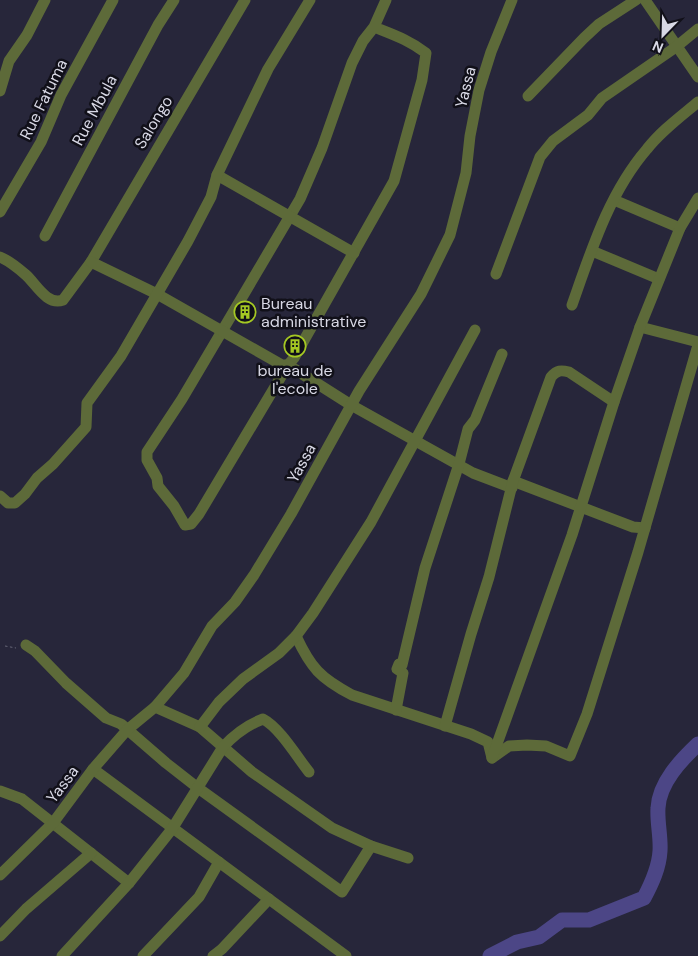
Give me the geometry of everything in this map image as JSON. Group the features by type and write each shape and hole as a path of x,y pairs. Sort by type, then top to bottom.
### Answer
{"street":[{"path":"0,91 10,62 27,35 45,0"},
{"name":"Rue Fatuma","path":"0,212 41,142 61,95 113,0"},
{"name":"Rue Mbula","path":"45,236 158,25 174,0"},
{"name":"Salongo","path":"0,257 22,271 40,292 59,302 63,300 91,262 245,0"},
{"path":"0,496 8,503 16,504 37,478 53,464 86,427 87,403 121,356 203,213 211,198 217,175 268,69 310,0"},
{"path":"374,27 404,39 426,53 419,90 394,181 294,358 199,514 191,524 185,525 174,506 158,486 157,478 146,456 147,452 170,418 300,199 311,176 352,63 363,40 374,27 386,0"},
{"name":"Yassa","path":"0,875 53,823 93,769 128,730 155,707 184,673 212,626 235,602 254,575 291,514 351,405 421,294 450,234 466,173 470,136 479,90 491,52 512,0"},
{"path":"528,96 599,24 636,0"},
{"path":"649,2 676,48 698,77"},
{"path":"496,274 540,157 553,141 588,115 602,98 676,48 698,29"},
{"path":"572,305 592,251 626,177 647,148 698,102"},
{"path":"217,175 354,253"},
{"path":"492,758 581,507 640,327 680,228 698,198"},
{"path":"614,200 680,228"},
{"path":"592,251 658,279"},
{"path":"91,262 158,294 282,365 288,365 351,405 460,464 473,473 581,507 633,527 644,528"},
{"path":"492,758 509,746 527,745 546,746 570,756 588,714 698,344 640,327"},
{"path":"200,727 243,678 278,653 296,636 313,614 371,522 475,330"},
{"path":"396,710 403,672 396,669 399,664 402,665 425,568 460,464 468,428 475,420 502,354"},
{"path":"445,726 471,634 490,577 504,514 551,377 561,370 569,372 614,402"},
{"path":"296,636 306,658 320,675 331,683 352,695 465,731 488,742 492,758"},
{"path":"26,645 35,651 66,683 106,718 121,724 198,788 342,892 371,846"},
{"path":"155,707 200,727 252,772 332,828 371,846 408,858"},
{"path":"62,956 129,883 172,829 223,747 233,736 263,719 268,722 309,772"},
{"path":"93,769 346,956"},
{"path":"0,790 22,799 129,883"},
{"path":"0,936 26,909 91,853"},
{"path":"143,956 199,898 219,862"},
{"path":"213,956 226,952 269,899"}],"waterway":[{"path":"490,956 517,942 539,937 562,920 589,920 644,898 655,875 658,863 660,846 658,808 662,790 678,765 698,744"}],"place":[{"name":"Bureau administrative","path":"245,312"},
{"name":"bureau de l'ecole","path":"295,346"}]}
